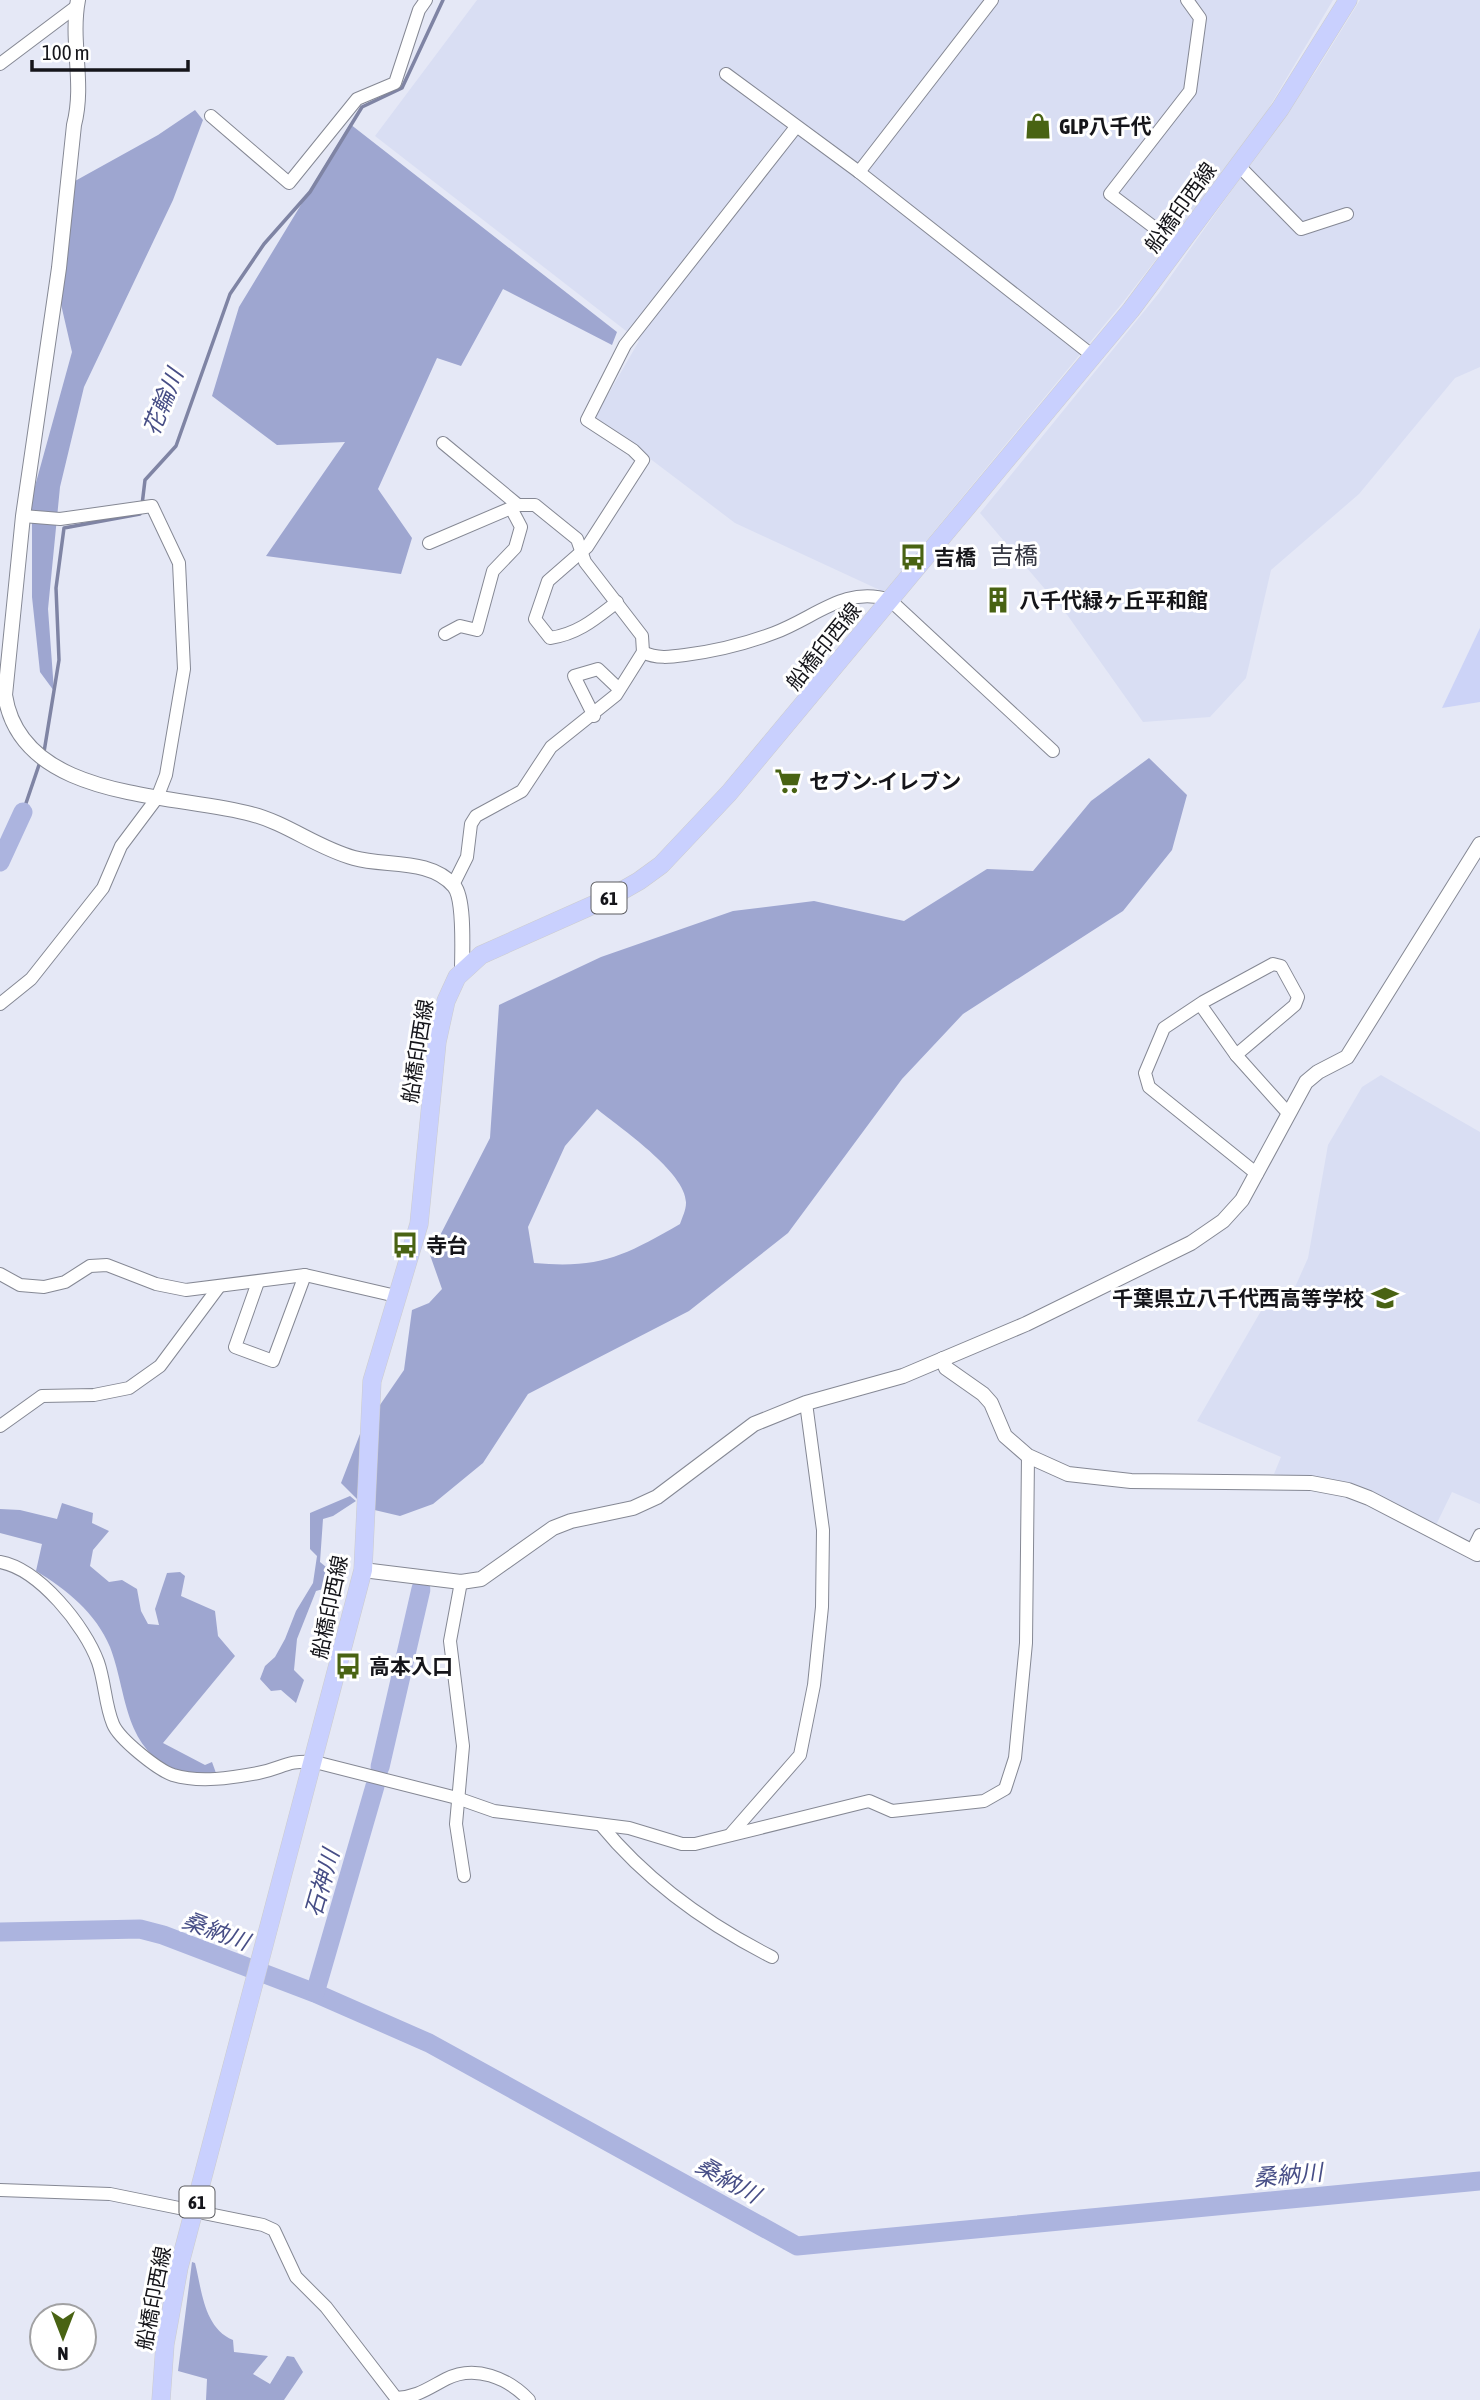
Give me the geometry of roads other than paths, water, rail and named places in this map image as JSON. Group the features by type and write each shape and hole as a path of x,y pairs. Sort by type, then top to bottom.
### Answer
{"main road":[{"name":"船橋印西線","path":"160,2400 167,2328 195,2212 363,1570 372,1381 413,1244 423,1200 440,1022 446,1001 462,970 481,955 611,897 661,864 738,782 1093,356 1180,247 1298,82 1348,0"}],"street":[{"path":"211,116 289,183 357,99 395,83 419,10 426,0"},
{"path":"859,172 992,0"},
{"path":"1180,247 1110,194 1190,91 1200,18 1187,0"},
{"path":"0,64 78,3"},
{"path":"78,3 79,103 74,125 59,268 23,516 4,712 22,741 46,760 102,785 259,816 323,847 355,858 414,866 435,872 453,885 461,903 462,970"},
{"path":"726,74 859,172 1093,356"},
{"path":"617,602 583,629 565,636 550,638 535,619 548,581 582,552 643,460 587,420 625,345 796,127"},
{"path":"1239,166 1301,229 1347,214"},
{"path":"443,443 514,507 521,527 515,548 493,571 477,630 460,625 445,634"},
{"path":"429,543 514,507 535,505 577,539 585,562 642,636 643,652 619,690 594,716 551,747 522,791 476,816 471,824 467,857 453,885"},
{"path":"0,1004 31,979 65,940 103,888 121,846 157,798 166,775 184,669 179,563 152,506 60,519 23,516"},
{"path":"643,652 650,656 670,657 702,653 776,632 827,606 857,595 872,594 890,600 1053,751"},
{"path":"594,716 575,676 598,669 619,690"},
{"path":"363,1570 461,1582 481,1579 553,1528 571,1521 633,1508 657,1497 754,1424 806,1403 856,1391 943,1359 1026,1324 1191,1244 1223,1221 1242,1200 1306,1082 1318,1072 1347,1057 1480,844"},
{"path":"1236,1055 1295,1005 1298,997 1281,966 1273,964 1200,1004 1164,1028 1145,1073 1149,1087 1257,1174"},
{"path":"1200,1004 1236,1055 1289,1113"},
{"path":"0,1275 20,1285 44,1287 65,1282 90,1266 107,1265 156,1284 186,1290 305,1275 396,1296"},
{"path":"258,1282 235,1347 273,1361 305,1275"},
{"path":"0,1426 42,1396 94,1395 129,1388 160,1366 218,1288"},
{"path":"943,1359 946,1368 992,1403 1005,1436 1028,1456 1068,1474 1131,1481 1280,1482 1348,1490 1369,1497 1477,1553 1480,1535"},
{"path":"730,1835 800,1755 814,1685 822,1607 823,1530 806,1403"},
{"path":"0,1562 35,1579 61,1601 98,1660 114,1727 152,1766 175,1775 204,1780 260,1773 293,1760 314,1762 457,1798 494,1811 636,1830 682,1844 869,1801 892,1811 984,1801 1005,1789 1015,1758 1026,1643 1028,1456"},
{"path":"461,1582 450,1641 463,1746 456,1824 464,1876"},
{"path":"601,1825 646,1874 737,1939 772,1956"},
{"path":"0,2190 93,2192 263,2225 274,2230 296,2277 327,2307 396,2398 414,2397 459,2374 479,2373 505,2380 529,2400"}],"waterway":[{"name":"花輪川","path":"142,505 145,480 176,446 230,294 264,244 310,192 362,107 402,88 443,0"},
{"name":"花輪川","path":"44,752 59,660 56,588 64,528 140,514"},
{"name":"花輪川","path":"23,812 41,759"},
{"name":"花輪川","path":"0,862 23,812"},
{"name":"石神川","path":"380,1767 421,1589"},
{"name":"石神川","path":"315,1993 375,1786"},
{"name":"桑納川","path":"0,1932 140,1929 163,1935 315,1993 429,2043 797,2246 1480,2181"}],"place":[{"name":"GLP八千代","path":"1038,126"},
{"name":"吉橋","path":"913,557"},
{"name":"八千代緑ヶ丘平和館","path":"998,600"},
{"name":"セブン-イレブン","path":"788,781"},
{"name":"寺台","path":"405,1245"},
{"name":"千葉県立八千代西高等学校","path":"1385,1298"},
{"name":"高本入口","path":"348,1666"}],"district":[{"name":"吉橋","path":"1014,555"}]}
